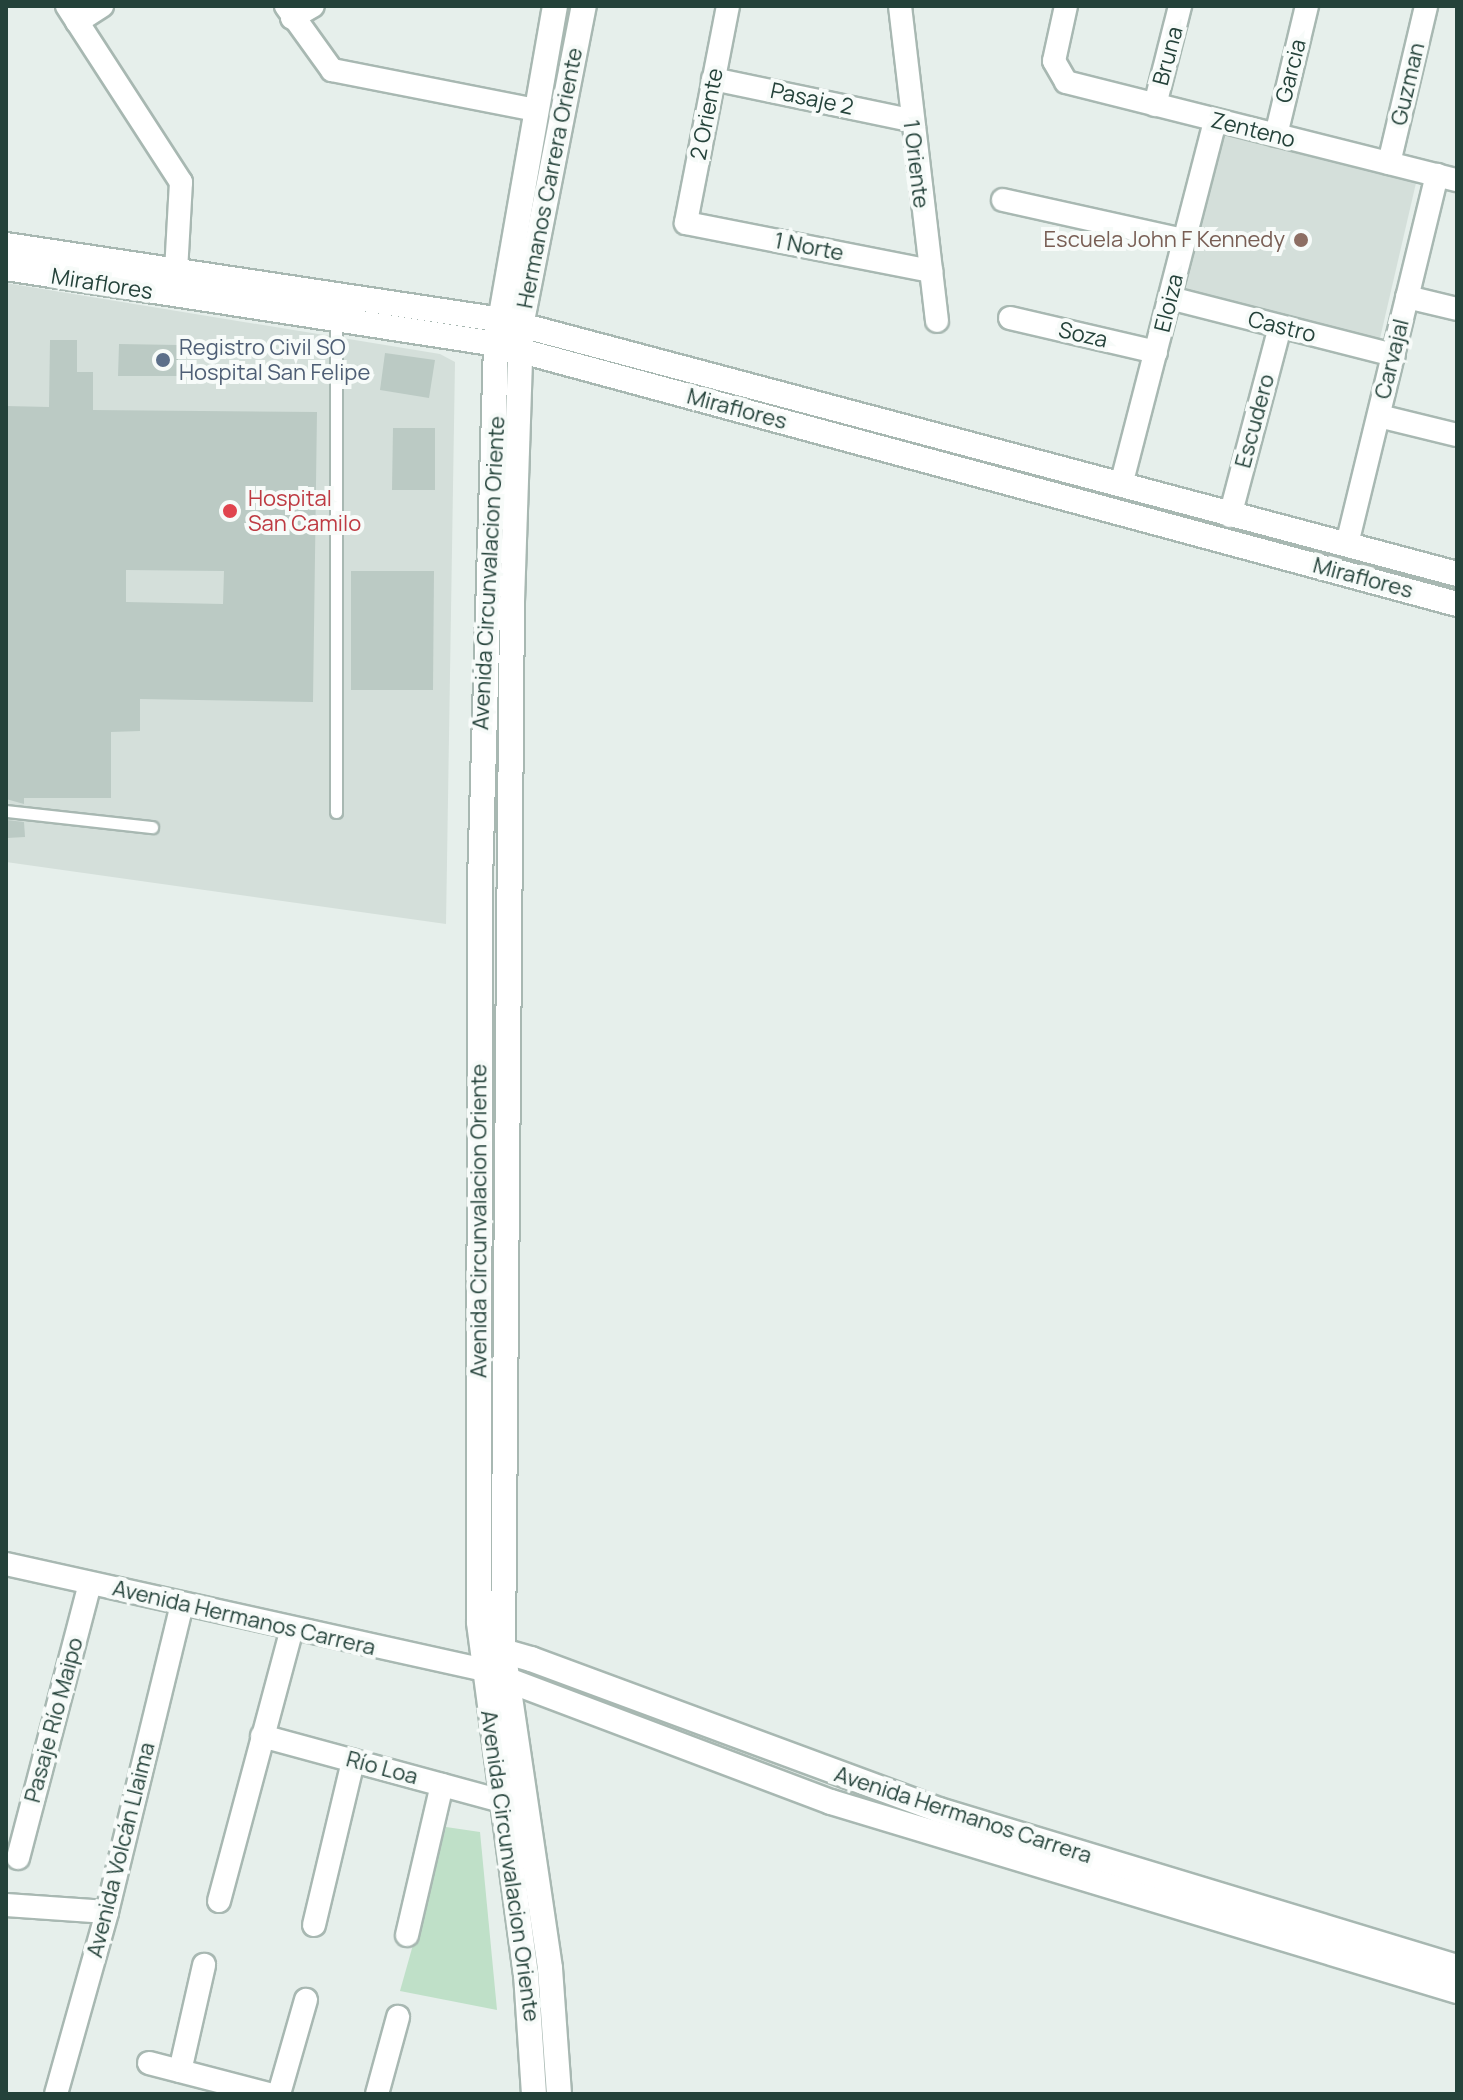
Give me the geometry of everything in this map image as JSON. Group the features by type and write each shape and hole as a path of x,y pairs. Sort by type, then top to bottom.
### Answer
{"street":[{"path":"102,6 72,14 181,182 176,272"},
{"path":"313,6 289,12 332,70 535,110"},
{"name":"Hermanos Carrera Oriente","path":"509,335 535,110 555,6"},
{"name":"Hermanos Carrera Oriente","path":"509,335 584,6"},
{"name":"2 Oriente","path":"686,223 728,6"},
{"name":"1 Oriente","path":"900,6 910,120 937,321"},
{"name":"Zenteno","path":"1066,6 1055,70 1066,82 1447,177"},
{"name":"Bruna","path":"1155,105 1180,6"},
{"name":"Garcia","path":"1276,135 1307,6"},
{"name":"Guzman","path":"1389,163 1426,6"},
{"name":"Pasaje 2","path":"713,79 910,120"},
{"name":"Eloiza","path":"1121,485 1215,121"},
{"name":"Carvajal","path":"1347,544 1407,297 1447,177"},
{"path":"1003,200 1184,240"},
{"name":"1 Norte","path":"686,223 931,271"},
{"name":"Miraflores","path":"6,245 176,272 338,310"},
{"name":"Miraflores","path":"6,268 509,335 1121,485 1457,574"},
{"path":"1407,297 1457,309"},
{"name":"Castro","path":"1170,298 1394,355"},
{"name":"Soza","path":"1010,318 1156,352"},
{"name":"Escudero","path":"1230,516 1280,327"},
{"name":"Miraflores","path":"509,335 1457,604"},
{"name":"Avenida Circunvalacion Oriente","path":"509,335 512,616 503,1651 511,1681 550,1968 559,2094"},
{"name":"Avenida Circunvalacion Oriente","path":"509,335 481,836 478,1518 483,1670 528,1990 534,2094"},
{"path":"1379,416 1457,435"},
{"name":"Avenida Hermanos Carrera","path":"6,1564 483,1670 831,1802 1457,1991"},
{"name":"Pasaje Río Maipo","path":"18,1858 90,1583"},
{"name":"Avenida Volcán Llaima","path":"56,2094 107,1912 182,1604"},
{"path":"219,1901 292,1629"},
{"path":"483,1670 503,1651"},
{"name":"Avenida Hermanos Carrera","path":"503,1651 939,1810 1457,1967"},
{"name":"Río Loa","path":"262,1736 501,1801"},
{"path":"314,1925 353,1761"},
{"path":"407,1935 442,1785"},
{"path":"6,1905 107,1912"},
{"path":"180,2071 204,1965"},
{"path":"279,2094 306,2000"},
{"path":"377,2094 398,2017"},
{"path":"149,2063 269,2094"}],"lane":[{"path":"336,812 338,310"},
{"path":"6,811 152,827"}],"shaded area":[{"name":"Escuela John F Kennedy","path":"1225,133 1416,183 1378,347 1184,296"},
{"name":"Hospital San Camilo","path":"6,283 440,354 455,362 446,924 6,862"}],"green space":[{"path":"531,341 1102,490 1101,496 532,350"},
{"path":"1145,503 1457,582 1457,590 1148,510"},
{"path":"446,1827 480,1832 497,2010 400,1991"}],"building":[{"path":"50,340 77,340 77,372 93,372 93,410 317,412 313,702 140,699 140,731 111,732 111,798 24,798 24,804 6,799 6,406 49,407","holes":["126,570 224,571 223,604 126,602"]},
{"path":"119,344 178,345 178,376 118,376"},
{"path":"385,353 435,360 429,398 380,390"},
{"path":"393,428 435,428 435,490 392,490"},
{"path":"351,571 434,571 433,690 351,690"},
{"path":"7,820 24,822 25,837 7,838"}],"place":[{"name":"Escuela John F Kennedy","path":"1301,240"},
{"name":"Registro Civil SO Hospital San Felipe","path":"163,360"},
{"name":"Hospital San Camilo","path":"230,511"}]}
